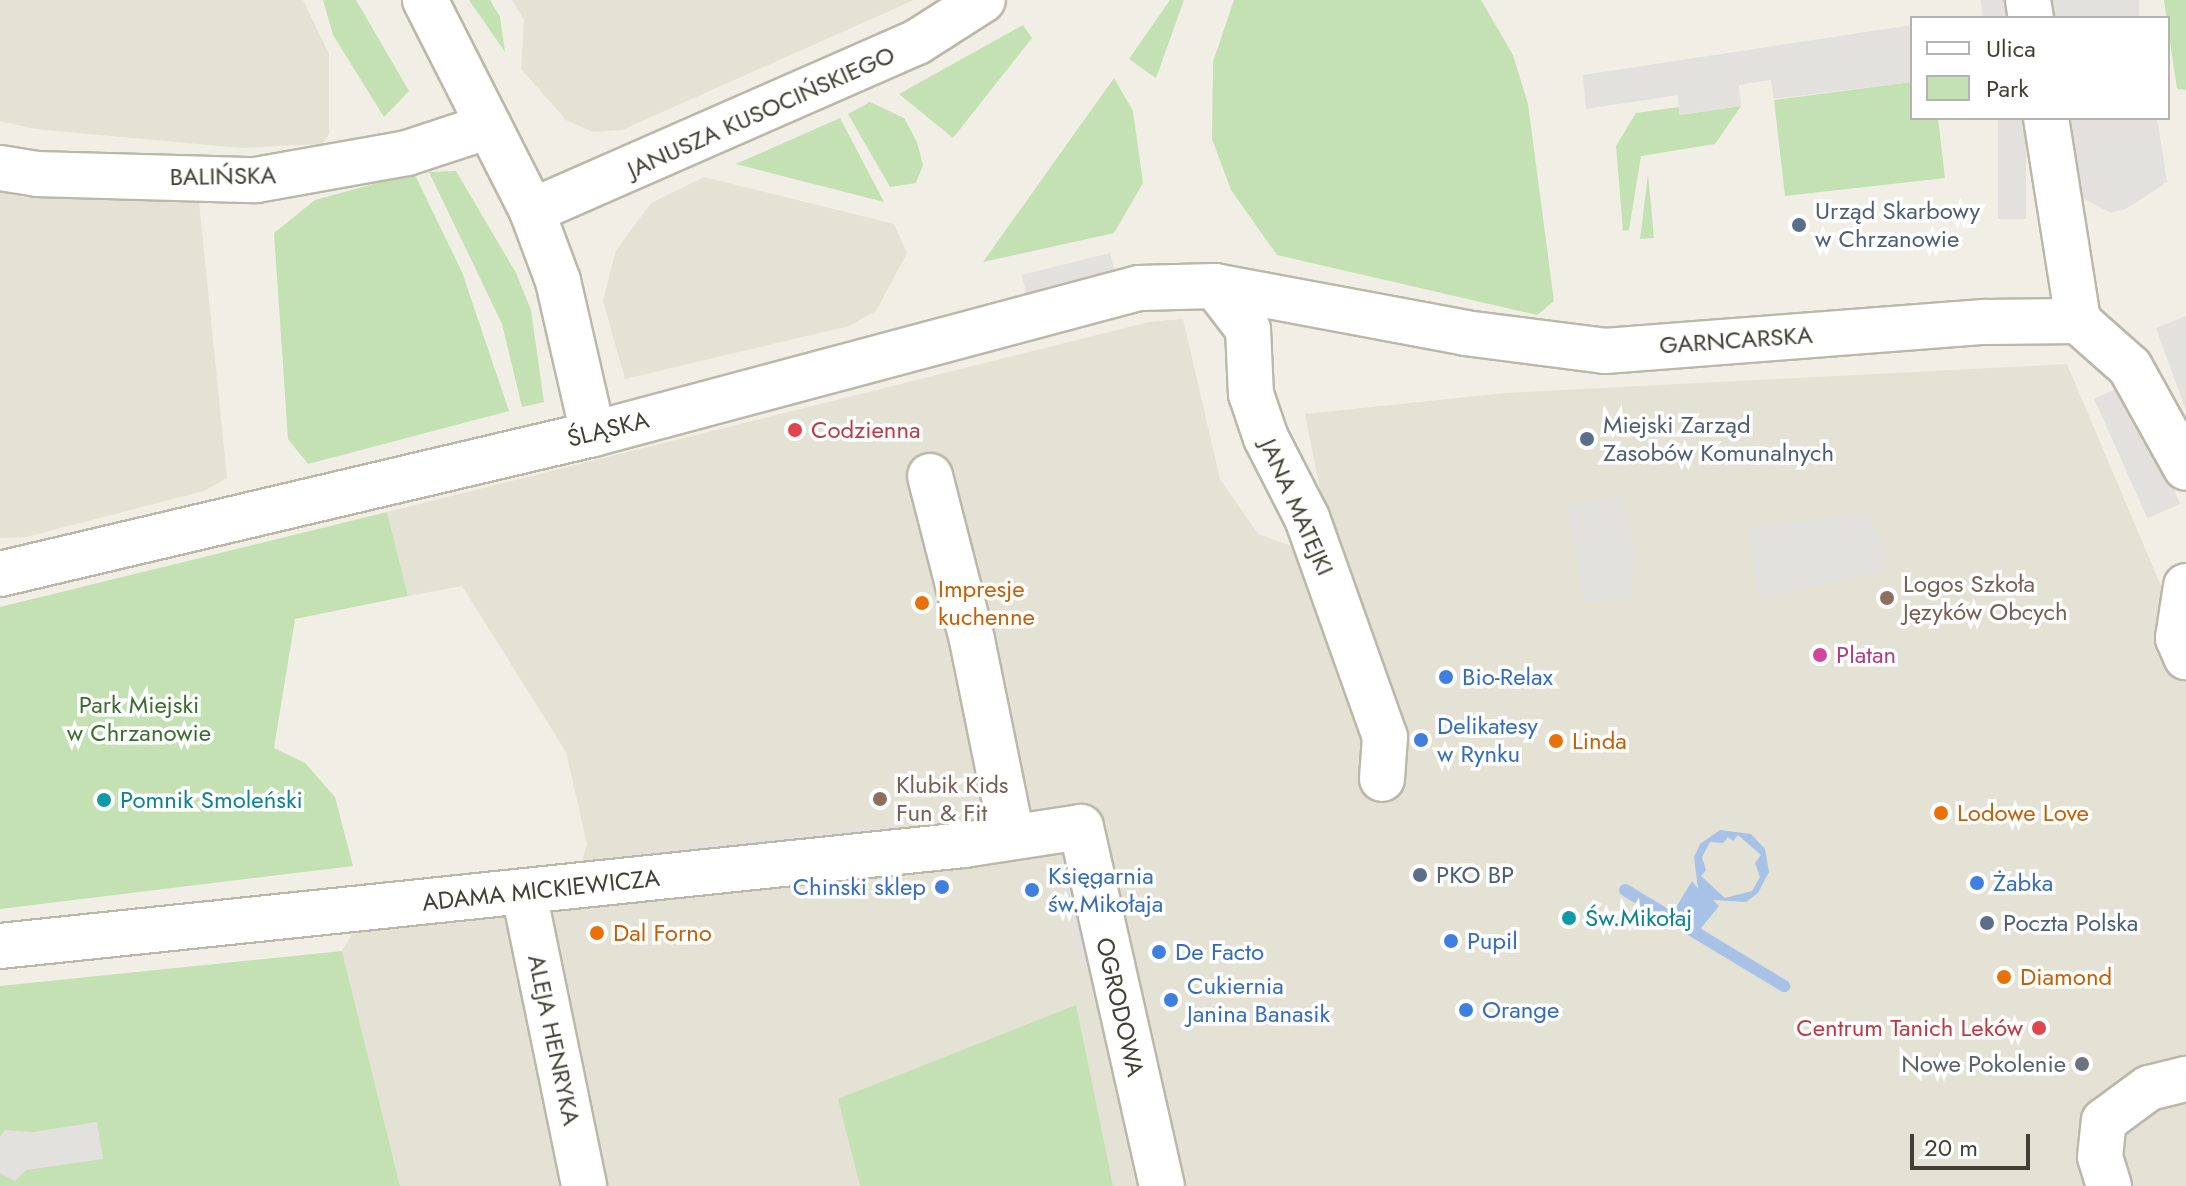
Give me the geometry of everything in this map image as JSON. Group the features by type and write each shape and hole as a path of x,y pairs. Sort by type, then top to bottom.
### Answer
{"street":[{"path":"394,0 428,60 484,116"},
{"path":"425,0 532,211 558,281 593,434"},
{"name":"JANUSZA KUSOCIŃSKIEGO","path":"532,211 917,42 983,0"},
{"name":"BALIŃSKA","path":"0,168 36,174 256,180 407,153 484,116"},
{"path":"2046,120 2078,321 2130,367 2186,468"},
{"name":"GARNCARSKA","path":"1215,286 1465,333 1605,351 1984,322 2078,321"},
{"name":"ŚLĄSKA","path":"0,574 593,434 1139,288 1215,286"},
{"name":"JANA MATEJKI","path":"1215,286 1248,329 1251,394 1266,438 1307,518 1385,737 1382,779"},
{"path":"930,476 972,640 1012,837"},
{"path":"2186,586 2178,638 2186,657"},
{"name":"ADAMA MICKIEWICZA","path":"0,946 524,893 1081,827"},
{"name":"OGRODOWA","path":"1081,827 1162,1186"},
{"name":"ALEJA HENRYKA","path":"524,893 584,1186"},
{"path":"2109,1186 2100,1157 2104,1121 2149,1088 2186,1079"}],"shaded area":[{"path":"0,0 303,0 329,54 329,134 322,144 241,148 35,129 0,121"},
{"path":"512,0 914,0 622,130 593,132 566,120 521,69 524,20"},
{"path":"1981,0 2009,0 2012,16 1983,16"},
{"path":"2051,0 2139,0 2139,16 2051,16"},
{"path":"1910,25 1910,82 1774,99 1771,80 1739,85 1741,106 1679,115 1678,95 1586,109 1583,75"},
{"path":"1998,120 2026,120 2026,219 1998,219"},
{"path":"2067,120 2157,120 2167,182 2126,209 2111,213 2077,195"},
{"path":"704,177 894,224 907,253 876,311 849,326 625,379 603,301 616,250 651,203"},
{"path":"0,191 27,198 199,202 227,478 204,491 26,537 0,538"},
{"path":"1110,253 1116,277 1028,299 1022,275"},
{"path":"2186,316 2186,411 2156,328"},
{"path":"1183,319 1220,479 1258,534 1311,553 1331,544 1305,414 1505,393 2067,364 2186,645 2186,1186 400,1186 342,951 357,925 571,899 587,844 566,752 462,586 408,596 387,512 1149,322"},
{"path":"2127,384 2180,504 2147,518 2094,399"},
{"path":"1621,495 1633,545 1632,595 1585,603 1567,507"},
{"path":"1869,511 1889,569 1758,598 1748,529"},
{"path":"901,824 904,851 629,880 627,853"},
{"path":"1089,873 1110,963 1081,969 1061,880"},
{"path":"97,1122 103,1159 26,1170 15,1181 0,1173 0,1137 5,1130 33,1132"}],"green space":[{"path":"323,0 356,0 409,91 384,117 333,35"},
{"path":"469,0 490,0 500,17 505,52"},
{"path":"1170,0 1184,0 1156,78 1129,59"},
{"path":"1234,0 1481,0 1513,55 1528,104 1554,301 1537,315 1277,255 1231,190 1212,139 1213,62"},
{"path":"2164,0 2186,0 2186,90 2177,89 2170,16 2166,16"},
{"path":"1023,25 1032,38 953,138 899,94"},
{"path":"1114,78 1133,111 1143,183 1114,233 983,262"},
{"path":"1910,82 1910,120 1938,120 1945,178 1785,196 1774,100"},
{"path":"870,102 904,118 917,142 923,165 916,183 890,187 848,114"},
{"path":"1741,106 1715,144 1641,156 1629,230 1623,231 1616,146 1636,113 1679,107 1680,115"},
{"path":"840,118 884,202 736,164"},
{"path":"456,171 516,273 531,310 544,402 522,407 502,324 429,172"},
{"path":"414,173 462,272 509,411 308,464 288,439 274,233 315,200"},
{"path":"1648,174 1654,238 1640,239"},
{"name":"Park Miejski w Chrzanowie","path":"387,512 408,596 295,619 274,748 305,763 335,797 353,866 0,909 0,607"},
{"path":"342,951 400,1186 0,1186 0,986"},
{"path":"1076,1005 1113,1186 860,1186 838,1099"}],"water":[{"path":"1720,830 1751,834 1765,849 1769,872 1758,893 1746,902 1713,900 1719,906 1701,928 1703,937 1670,917 1692,881 1698,889 1694,857 1700,844","holes":["1738,835 1761,855 1755,863 1760,877 1752,891 1725,898 1701,876 1706,870 1702,857 1710,842 1723,843 1728,837 1733,841"]}],"waterway":[{"path":"1625,890 1784,986"}],"place":[{"name":"Urząd Skarbowy w Chrzanowie","path":"1799,225"},
{"name":"Codzienna","path":"795,430"},
{"name":"Miejski Zarząd Zasobów Komunalnych","path":"1587,439"},
{"name":"Logos Szkoła Języków Obcych","path":"1887,598"},
{"name":"Impresje kuchenne","path":"922,603"},
{"name":"Platan","path":"1820,655"},
{"name":"Bio-Relax","path":"1446,677"},
{"name":"Delikatesy w Rynku","path":"1421,740"},
{"name":"Linda","path":"1556,741"},
{"name":"Klubik Kids Fun & Fit","path":"880,799"},
{"name":"Pomnik Smoleński","path":"104,800"},
{"name":"Lodowe Love","path":"1941,813"},
{"name":"PKO BP","path":"1420,875"},
{"name":"Żabka","path":"1977,883"},
{"name":"Chinski sklep","path":"942,887"},
{"name":"Księgarnia św.Mikołaja","path":"1032,890"},
{"name":"Św.Mikołaj","path":"1569,918"},
{"name":"Poczta Polska","path":"1987,923"},
{"name":"Dal Forno","path":"597,933"},
{"name":"Pupil","path":"1451,941"},
{"name":"De Facto","path":"1159,952"},
{"name":"Diamond","path":"2004,977"},
{"name":"Cukiernia Janina Banasik","path":"1171,1000"},
{"name":"Orange","path":"1466,1010"},
{"name":"Centrum Tanich Leków","path":"2039,1028"},
{"name":"Nowe Pokolenie","path":"2082,1064"}]}
